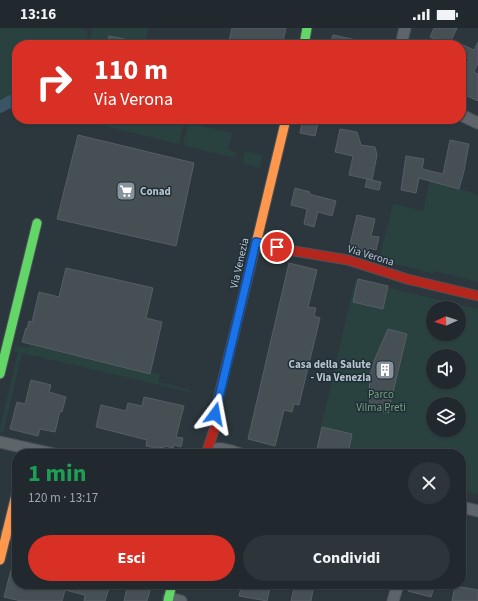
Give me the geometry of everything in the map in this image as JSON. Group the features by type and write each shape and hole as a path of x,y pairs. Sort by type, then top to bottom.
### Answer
{"street":[{"path":"305,40 307,28"},
{"path":"402,40 405,28"},
{"path":"466,117 478,123"},
{"name":"Via Venezia","path":"203,449 209,424 215,412 285,124"},
{"path":"0,374 37,223"},
{"name":"Via Verona","path":"256,242 288,250 348,260 407,279 478,296"},
{"path":"0,442 21,449"},
{"path":"466,508 478,511"},
{"path":"0,560 12,534"},
{"path":"171,589 168,599 181,601"},
{"path":"393,601 397,589"}],"green space":[{"path":"0,28 78,28 89,31 86,40 12,40 12,95 0,100"},
{"path":"93,28 148,28 146,40 127,40 109,36 108,40 90,40"},
{"path":"97,124 184,124 179,144"},
{"path":"188,124 232,133 228,150 236,152 235,158 183,145"},
{"path":"245,151 263,155 260,168 242,163"},
{"path":"430,179 478,195 478,282 435,271 432,273 379,260 393,204 423,211"},
{"name":"Parco Vilma Preti","path":"355,280 444,301 426,301 426,341 466,341 466,306 478,309 478,494 466,491 466,449 316,449"},
{"path":"15,345 28,348 29,345 150,374 150,372 160,374 158,382 190,390 190,392 22,353 3,433 0,431 0,428 18,352 14,351"}],"building":[{"path":"232,28 286,28 283,40 229,40"},
{"path":"434,28 457,28 451,40 434,40 430,37"},
{"path":"333,35 356,40 332,40"},
{"path":"109,36 129,40 108,40"},
{"path":"478,42 478,63 474,72 478,74 478,101 466,95 466,65 469,59 466,58 466,46 474,50"},
{"path":"302,124 318,124 315,136 300,133"},
{"path":"340,129 357,132 361,145 375,147 377,155 372,180 349,175 353,156 335,152"},
{"name":"Conad","path":"78,135 194,163 176,246 57,219"},
{"path":"450,140 469,144 459,189 419,178 416,193 401,190 406,156 424,159 422,169 443,174"},
{"path":"367,179 381,182 379,190 365,187"},
{"path":"295,188 310,192 309,194 336,201 332,216 318,212 314,227 304,224 307,209 291,205"},
{"path":"357,215 375,219 371,236 379,237 376,250 369,248 368,252 349,248"},
{"path":"289,263 317,270 308,307 316,308 314,316 320,318 299,405 294,404 292,412 284,410 275,446 248,439"},
{"path":"66,268 153,288 146,318 162,322 150,374 22,342 29,321 32,322 39,292 59,297"},
{"path":"358,279 388,286 383,309 353,302"},
{"name":"Casa della Salute - Via Venezia","path":"388,329 407,334 388,413 369,408 369,393 370,376 374,361"},
{"path":"31,380 51,385 49,392 66,397 62,412 60,411 55,432 40,429 38,436 10,429 17,402 25,404"},
{"path":"144,397 184,406 176,437 183,438 181,447 174,445 173,448 165,446 164,448 156,448 146,446 147,440 96,427 101,405 126,411 128,403 142,406"},
{"path":"322,427 352,434 349,449 317,449"},
{"path":"12,567 12,589 109,589 105,601 84,601 85,595 65,590 62,601 21,601 4,597"},
{"path":"466,588 478,590 478,601 452,601 454,589"},
{"path":"127,589 150,589 147,601 124,601"},
{"path":"241,589 270,589 267,601 239,596"},
{"path":"294,589 313,589 311,601 291,601"},
{"path":"409,589 433,589 431,597 408,591"}],"waterway":[{"path":"0,107 12,101"}],"traffic: fast":[{"path":"305,40 307,28"},
{"path":"0,374 37,223"},
{"path":"168,601 171,589"}],"traffic: slow":[{"path":"254,252 285,124"},
{"path":"0,560 12,511"}],"traffic: jam":[{"path":"256,242 288,250 348,260 407,279 478,296"},
{"path":"208,449 215,427 215,412 254,252"}],"place":[{"name":"Conad","path":"126,191"},
{"name":"Casa della Salute - Via Venezia","path":"385,370"}],"route":[{"path":"215,414 256,242 277,247"}]}
